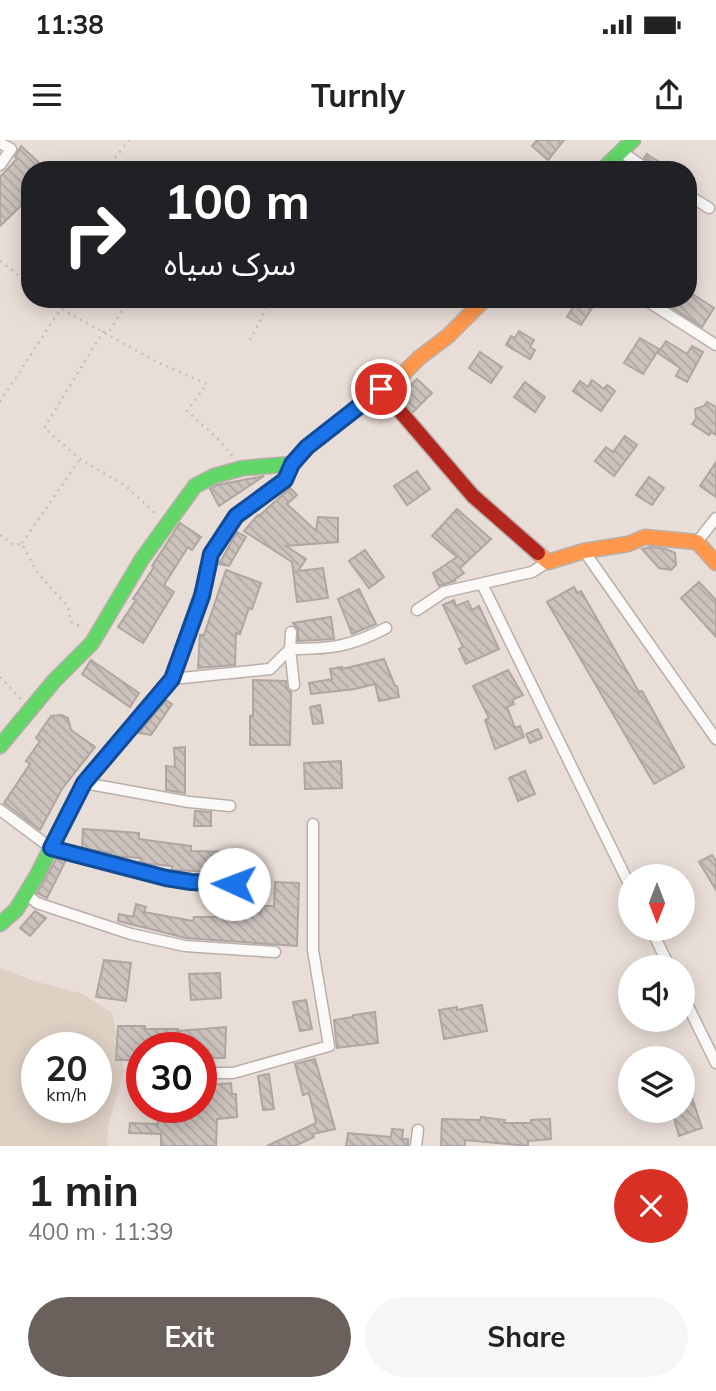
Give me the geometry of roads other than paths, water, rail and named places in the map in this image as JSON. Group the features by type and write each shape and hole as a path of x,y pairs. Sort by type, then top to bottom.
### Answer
{"street":[{"path":"610,161 633,140"},
{"path":"0,143 11,149 0,165"},
{"path":"620,150 635,161"},
{"path":"697,201 709,208"},
{"path":"0,924 16,910 26,894 84,783 172,679 202,596 211,554 236,516 285,480 292,464 307,447 381,389 402,376 476,308"},
{"path":"658,308 716,345"},
{"path":"381,389 473,496 548,562"},
{"path":"0,746 92,642 142,559 195,486 214,475 243,468 292,464"},
{"path":"697,542 716,518"},
{"path":"418,610 444,592 532,572 548,562 584,551 628,544 646,537 697,542 716,563"},
{"path":"584,551 716,739"},
{"path":"482,584 619,864"},
{"path":"172,679 270,669 290,649 328,649 360,641 386,628"},
{"path":"291,632 294,685"},
{"path":"84,783 190,802 229,806"},
{"path":"0,810 51,848 166,878 234,884"},
{"path":"217,1073 233,1073 329,1046 313,950 313,824"},
{"path":"26,894 37,903 131,934 185,946 275,952"},
{"path":"695,1020 716,1063"},
{"path":"416,1146 418,1130"}]}
